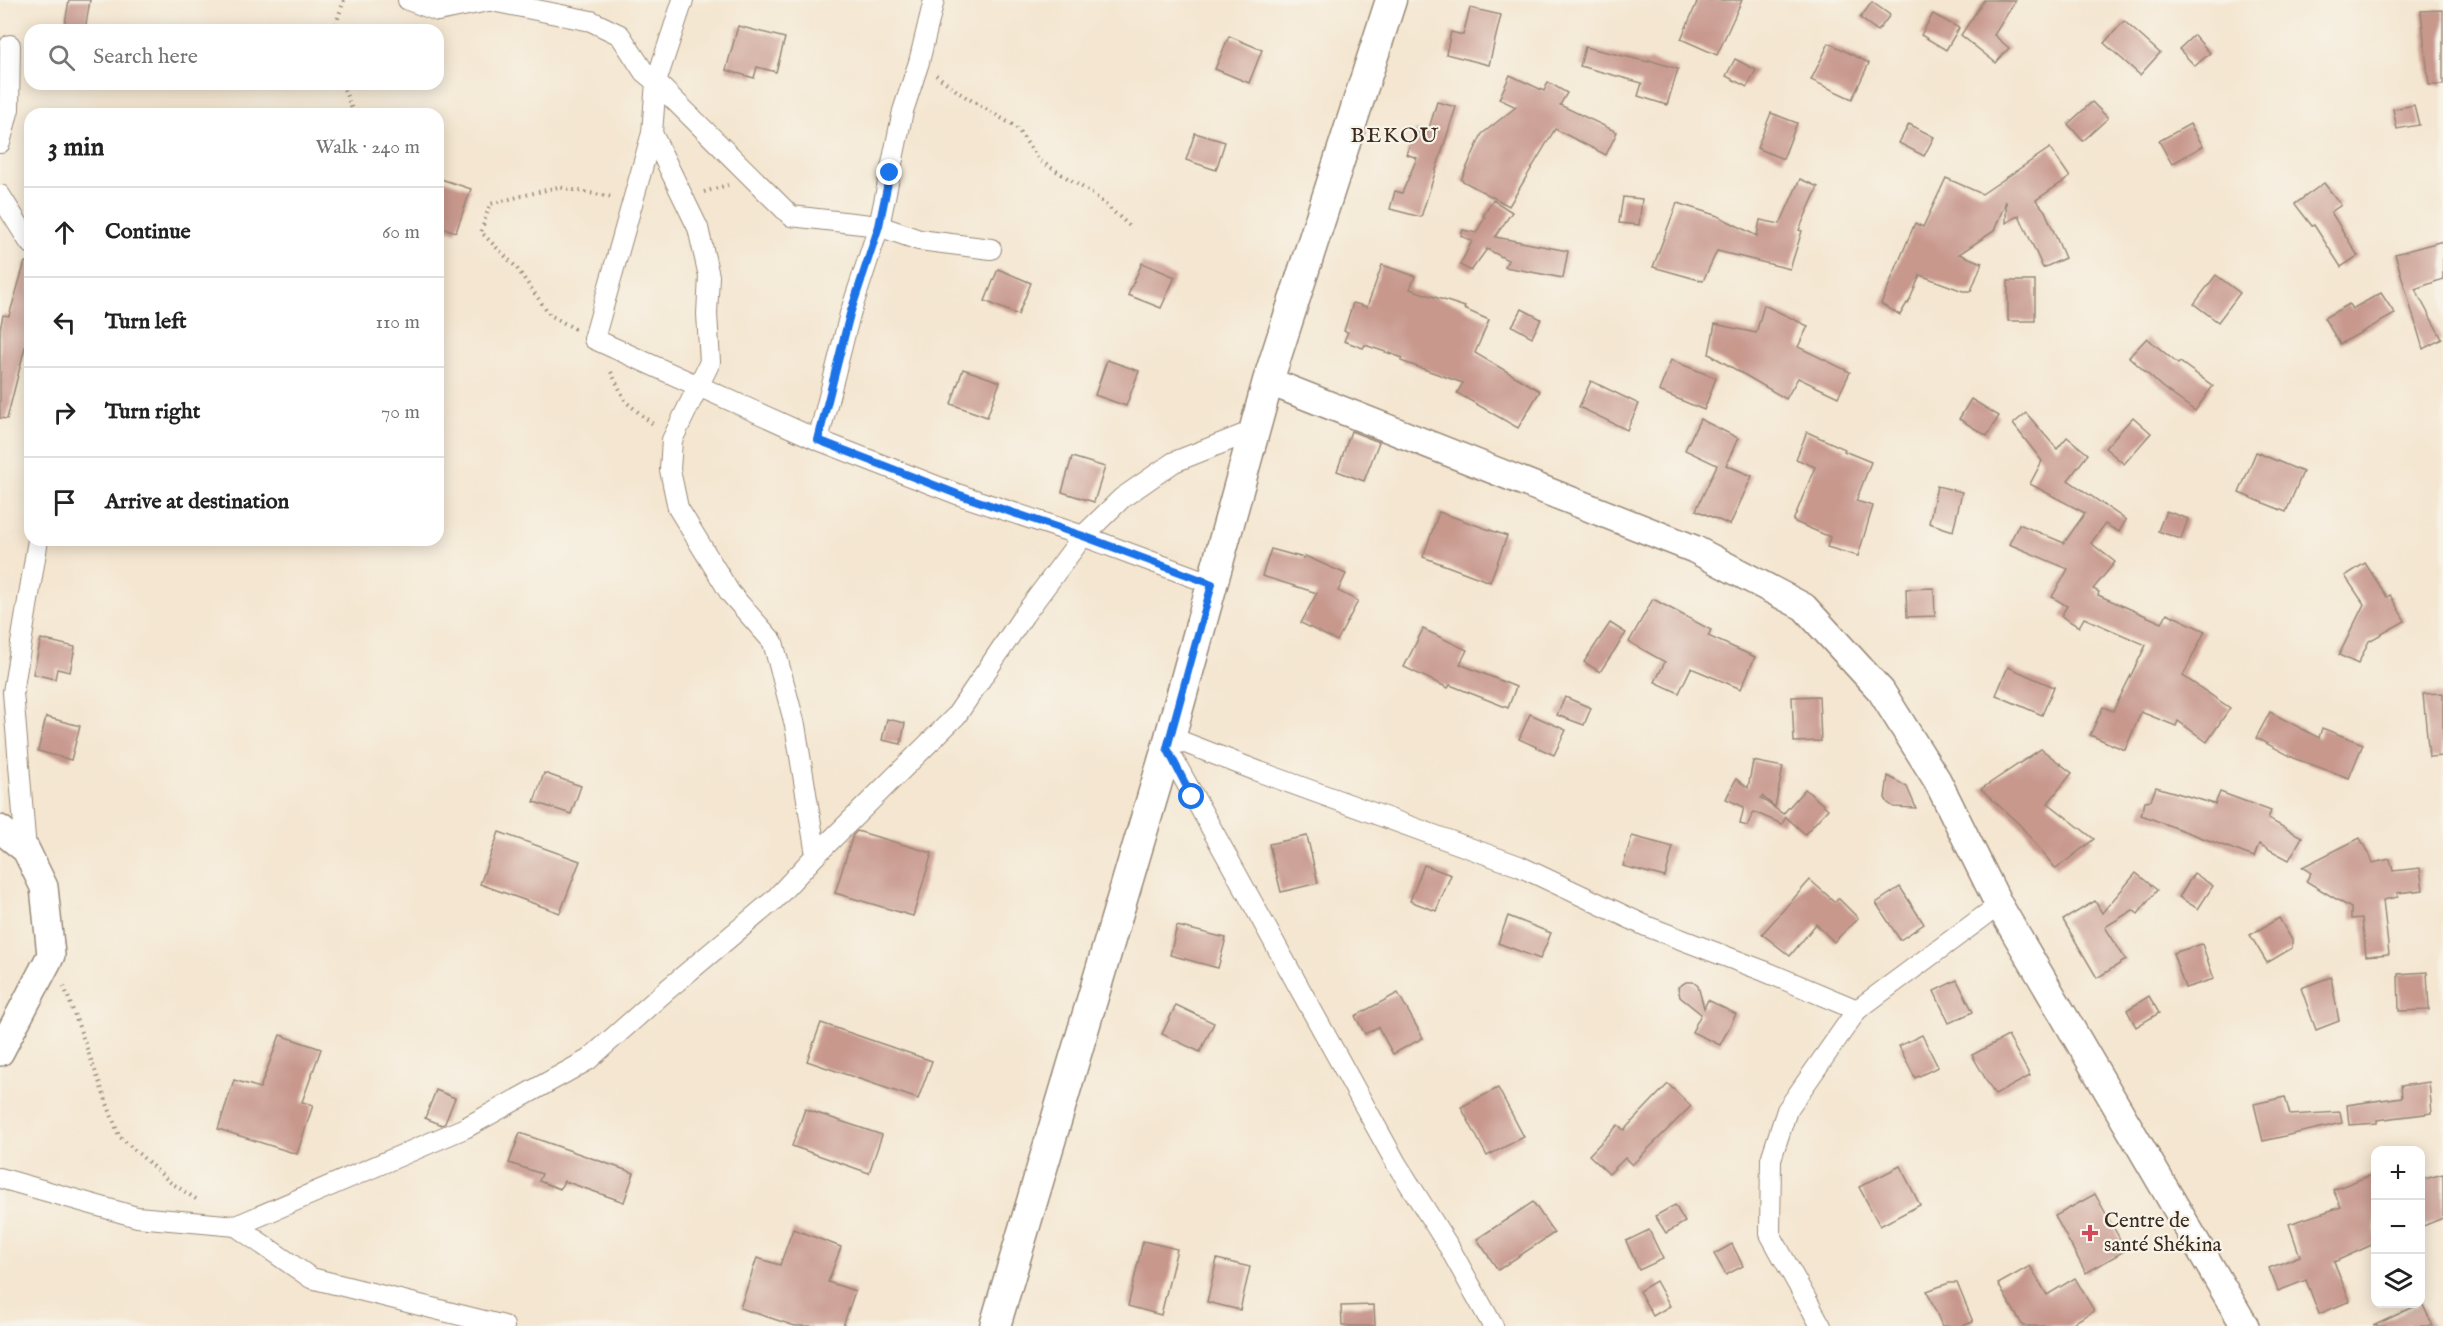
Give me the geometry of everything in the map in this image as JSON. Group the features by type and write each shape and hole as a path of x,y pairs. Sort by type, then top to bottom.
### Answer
{"main road":[{"path":"995,1326 1168,743 1268,381 1391,0"}],"street":[{"path":"408,0 438,11 488,0 591,21 620,35 644,72 791,216 879,226 919,240 991,249"},
{"path":"683,0 656,82 652,134 594,339 818,440 957,494 1083,536 1212,584"},
{"path":"818,440 850,314 879,226 903,111 919,62 934,0"},
{"path":"0,143 9,109 10,45"},
{"path":"652,134 698,228 709,276 707,314 710,362 672,440 670,470 678,508 730,593 773,642 795,725 816,855"},
{"path":"0,195 24,233"},
{"path":"1268,381 1694,549 1804,607 1881,691 1937,780 2000,905 2245,1326"},
{"path":"0,1178 137,1217 236,1226 465,1128 588,1060 774,900 956,716 1024,615 1083,536 1122,498 1174,462 1255,430"},
{"path":"0,1052 51,955 44,887 26,850 13,692 37,546"},
{"path":"1168,743 1260,772 1519,866 1646,926 1764,971 1857,1010"},
{"path":"1168,743 1396,1163 1449,1247 1493,1326"},
{"path":"0,829 26,850"},
{"path":"1821,1326 1770,1234 1771,1158 1787,1110 1857,1010 2000,905"},
{"path":"236,1226 310,1278 504,1326"}],"path":[{"path":"336,24 344,0"},
{"path":"919,62 961,94 1016,127 1039,160 1093,194 1131,227"},
{"path":"344,90 352,108"},
{"path":"51,955 81,1029 119,1136 171,1182 199,1201"}],"building":[{"path":"69,0 90,0 86,24 65,24"},
{"path":"1698,0 1742,0 1717,55 1681,39"},
{"path":"1984,0 2016,0 1994,35 2009,48 1996,63 1961,35"},
{"path":"1872,2 1890,15 1878,31 1860,18"},
{"path":"1470,8 1501,15 1489,65 1446,54 1451,32 1463,35"},
{"path":"2443,10 2443,85 2429,85 2421,11"},
{"path":"1933,14 1959,28 1946,50 1921,35"},
{"path":"2124,21 2160,53 2140,75 2104,43"},
{"path":"738,26 785,38 776,72 757,67 754,78 726,70"},
{"path":"2194,35 2210,53 2195,66 2179,49"},
{"path":"1229,36 1262,50 1249,83 1215,69"},
{"path":"1829,43 1869,63 1852,99 1811,80"},
{"path":"1585,47 1649,62 1649,60 1678,69 1667,105 1638,96 1642,83 1580,66"},
{"path":"1735,59 1756,70 1747,87 1726,76"},
{"path":"1510,75 1544,91 1548,82 1567,93 1560,105 1617,132 1606,155 1555,129 1509,206 1461,180 1482,134 1516,107 1499,99"},
{"path":"1437,102 1456,107 1421,217 1390,209 1395,191 1402,193 1417,158 1406,154 1416,130 1427,135"},
{"path":"2092,102 2108,118 2083,141 2068,124"},
{"path":"2414,105 2419,125 2397,129 2393,109"},
{"path":"1771,113 1797,123 1783,159 1757,148"},
{"path":"1909,124 1934,137 1924,156 1899,143"},
{"path":"2190,124 2203,146 2172,164 2159,141"},
{"path":"1195,133 1225,142 1216,170 1186,160"},
{"path":"2050,148 2070,177 2036,200 2045,211 2065,258 2043,268 2019,215 2006,223 2006,201 1994,231 1959,254 1982,263 1971,291 1963,291 1920,275 1908,304 1900,315 1881,304 1915,223 1923,227 1946,178 1982,194"},
{"path":"1800,179 1818,187 1799,230 1802,231 1790,269 1717,251 1703,281 1653,267 1677,203 1718,216 1757,236 1760,220 1780,224"},
{"path":"444,180 471,189 456,232 444,228"},
{"path":"2324,183 2341,205 2331,212 2358,256 2341,267 2314,225 2312,226 2295,204"},
{"path":"1623,197 1642,199 1639,225 1619,223"},
{"path":"1493,200 1512,212 1495,237 1568,251 1563,278 1505,267 1508,260 1487,249 1471,271 1460,265 1472,241 1461,236 1463,230 1476,233"},
{"path":"2443,241 2443,279 2415,289 2442,339 2423,349 2395,254"},
{"path":"1142,263 1175,277 1161,308 1128,295"},
{"path":"24,265 24,351 7,419 0,418 0,329 3,315 9,316"},
{"path":"1382,265 1415,276 1410,289 1465,307 1464,309 1489,320 1475,353 1540,391 1518,428 1457,393 1463,383 1401,361 1403,358 1365,345 1363,348 1344,341 1348,332 1344,331 1353,303 1367,307"},
{"path":"998,269 1031,283 1018,315 985,301"},
{"path":"2216,275 2240,293 2218,322 2194,304"},
{"path":"2008,281 2035,281 2035,321 2008,321"},
{"path":"2381,293 2395,314 2340,344 2324,318 2349,304 2352,309"},
{"path":"1764,305 1808,326 1798,347 1850,372 1838,397 1798,378 1786,399 1709,354 1715,324 1756,333"},
{"path":"1522,309 1541,319 1532,337 1512,326"},
{"path":"2147,338 2178,364 2180,362 2213,386 2195,411 2162,387 2129,357"},
{"path":"1107,360 1139,371 1126,406 1095,395"},
{"path":"1671,360 1716,378 1704,410 1659,391"},
{"path":"963,369 1000,382 987,417 951,404"},
{"path":"1591,381 1639,404 1627,430 1579,407"},
{"path":"1971,399 1999,416 1987,436 1959,419"},
{"path":"2026,413 2057,449 2067,437 2088,454 2068,480 2126,520 2119,532 2105,524 2091,543 2115,562 2093,589 2099,592 2098,595 2162,623 2167,613 2205,631 2183,676 2230,708 2207,742 2178,721 2176,726 2141,712 2125,750 2090,735 2103,707 2113,711 2146,645 2084,618 2079,627 2061,616 2067,606 2052,597 2068,569 2009,544 2019,524 2064,543 2085,513 2030,484 2042,461 2013,424"},
{"path":"2133,417 2151,433 2124,464 2105,448"},
{"path":"1700,419 1738,438 1726,465 1752,476 1730,525 1696,510 1717,465 1685,450"},
{"path":"1351,431 1379,442 1364,481 1337,471"},
{"path":"1807,432 1871,462 1856,501 1873,506 1858,556 1827,547 1830,537 1793,521 1815,467 1796,459"},
{"path":"2256,452 2303,472 2286,512 2239,493"},
{"path":"1072,457 1105,467 1094,502 1062,492"},
{"path":"1937,486 1962,492 1953,531 1929,523"},
{"path":"2166,511 2188,519 2181,539 2158,531"},
{"path":"1439,512 1507,536 1490,582 1423,557"},
{"path":"1271,549 1304,558 1305,556 1346,574 1338,591 1358,601 1337,641 1301,623 1317,593 1262,576"},
{"path":"2365,563 2387,597 2390,595 2405,621 2369,641 2358,664 2339,655 2364,604 2345,576"},
{"path":"1934,588 1935,616 1907,617 1906,589"},
{"path":"1653,599 1711,630 1708,636 1755,657 1741,689 1691,668 1679,693 1655,682 1665,662 1629,642"},
{"path":"1610,623 1626,633 1600,672 1584,662"},
{"path":"1423,629 1467,650 1460,664 1516,687 1508,708 1450,685 1448,688 1404,667"},
{"path":"41,639 75,647 70,672 57,669 55,679 33,674"},
{"path":"2008,667 2054,687 2042,715 1996,695"},
{"path":"2443,693 2443,756 2429,757 2423,694"},
{"path":"1819,696 1821,741 1794,742 1792,697"},
{"path":"1565,697 1591,708 1584,725 1557,715"},
{"path":"2270,712 2319,738 2322,728 2363,744 2349,778 2296,759 2256,738"},
{"path":"1530,714 1566,730 1554,755 1519,739"},
{"path":"46,717 80,726 71,760 38,751"},
{"path":"887,719 905,723 901,744 882,740"},
{"path":"2041,749 2072,773 2048,803 2094,839 2056,869 2020,825 1981,789"},
{"path":"1753,761 1783,767 1775,807 1762,796 1761,798 1783,814 1805,789 1828,809 1805,834 1786,817 1782,824 1754,812 1747,826 1740,824 1744,807 1726,799 1736,779 1748,788"},
{"path":"544,773 581,786 571,814 534,802"},
{"path":"1888,776 1907,787 1916,808 1894,807 1888,803 1885,798"},
{"path":"2156,787 2215,804 2220,792 2271,811 2268,819 2302,837 2289,860 2259,844 2254,857 2141,815 2145,801 2151,800"},
{"path":"857,831 932,853 913,916 835,893 853,835"},
{"path":"499,832 580,861 560,913 480,884"},
{"path":"1307,836 1318,883 1281,892 1269,844"},
{"path":"1632,836 1673,847 1665,877 1623,866"},
{"path":"2360,838 2373,863 2390,859 2393,871 2420,868 2423,890 2397,893 2398,897 2383,900 2389,954 2366,956 2362,918 2351,919 2351,908 2306,881 2311,873 2302,867"},
{"path":"1424,865 1451,875 1436,911 1410,901"},
{"path":"2136,873 2157,890 2138,914 2133,910 2105,927 2126,960 2097,978 2063,920 2095,901 2102,913"},
{"path":"2194,873 2213,886 2198,909 2179,897"},
{"path":"1810,880 1835,902 1838,898 1858,918 1834,942 1816,924 1790,956 1762,934"},
{"path":"1900,887 1924,924 1900,940 1876,903"},
{"path":"1508,916 1551,933 1540,959 1498,943"},
{"path":"2279,918 2292,940 2292,948 2267,963 2250,935"},
{"path":"1177,926 1226,938 1218,968 1170,955"},
{"path":"2202,944 2214,979 2185,988 2173,953"},
{"path":"2427,972 2429,1010 2399,1011 2398,974"},
{"path":"2331,977 2339,1021 2316,1030 2301,988"},
{"path":"1957,980 1973,1012 1949,1023 1934,991"},
{"path":"1686,982 1693,982 1698,986 1704,1008 1708,1000 1736,1014 1720,1045 1692,1032 1701,1014 1680,997 1678,987"},
{"path":"1398,993 1423,1038 1393,1054 1378,1027 1365,1034 1355,1016"},
{"path":"2149,996 2159,1013 2136,1027 2127,1010"},
{"path":"1176,1005 1214,1023 1200,1052 1162,1034"},
{"path":"821,1023 932,1061 918,1099 807,1061"},
{"path":"280,1035 321,1049 302,1102 313,1105 297,1154 218,1129 234,1080 260,1088"},
{"path":"1922,1035 1938,1067 1915,1078 1899,1046"},
{"path":"2008,1036 2030,1076 1995,1095 1972,1055"},
{"path":"2429,1082 2432,1113 2377,1120 2377,1123 2349,1125 2347,1105 2402,1097 2401,1086"},
{"path":"1668,1084 1691,1106 1632,1165 1625,1158 1609,1174 1589,1155 1618,1125 1624,1130"},
{"path":"1498,1088 1524,1137 1487,1156 1461,1107"},
{"path":"436,1090 455,1098 445,1123 442,1125 425,1118"},
{"path":"2285,1097 2290,1115 2340,1112 2342,1123 2263,1141 2254,1104"},
{"path":"805,1109 882,1135 869,1173 792,1146"},
{"path":"520,1133 634,1173 624,1202 564,1181 560,1189 539,1181 542,1174 509,1163"},
{"path":"1900,1166 1920,1205 1880,1226 1859,1187"},
{"path":"2443,1174 2443,1218 2425,1225 2425,1200 2425,1179"},
{"path":"2371,1175 2371,1245 2334,1262 2350,1301 2319,1314 2306,1280 2278,1291 2269,1268 2300,1256 2289,1224 2341,1207 2333,1190"},
{"name":"Centre de santé Shékina","path":"2095,1194 2126,1250 2086,1273 2055,1216"},
{"path":"1533,1202 1554,1233 1498,1270 1477,1239"},
{"path":"1675,1205 1685,1222 1666,1233 1655,1216"},
{"path":"793,1229 841,1247 828,1282 855,1291 843,1326 795,1326 740,1308 757,1258 780,1265"},
{"path":"1649,1230 1663,1259 1639,1270 1626,1241"},
{"path":"1143,1241 1177,1249 1161,1315 1128,1306"},
{"path":"1732,1244 1743,1266 1726,1275 1714,1254"},
{"path":"1217,1259 1250,1267 1240,1310 1207,1302"},
{"path":"2030,1266 2047,1295 2075,1278 2094,1311 2068,1326 2023,1326 1998,1284"},
{"path":"1656,1281 1670,1306 1653,1316 1639,1291"},
{"path":"1949,1283 1957,1283 1973,1322 1962,1326 1942,1326 1927,1291"},
{"path":"1374,1305 1375,1326 1342,1326 1341,1306"},
{"path":"2411,1308 2424,1308 2433,1326 2373,1326"}],"place":[{"name":"Centre de santé Shékina","path":"2090,1233"}],"district":[{"name":"BEKOU","path":"1395,136"}],"route":[{"path":"890,173 879,226 850,314 818,440 957,494 1083,536 1212,584 1167,748 1192,797"}]}
